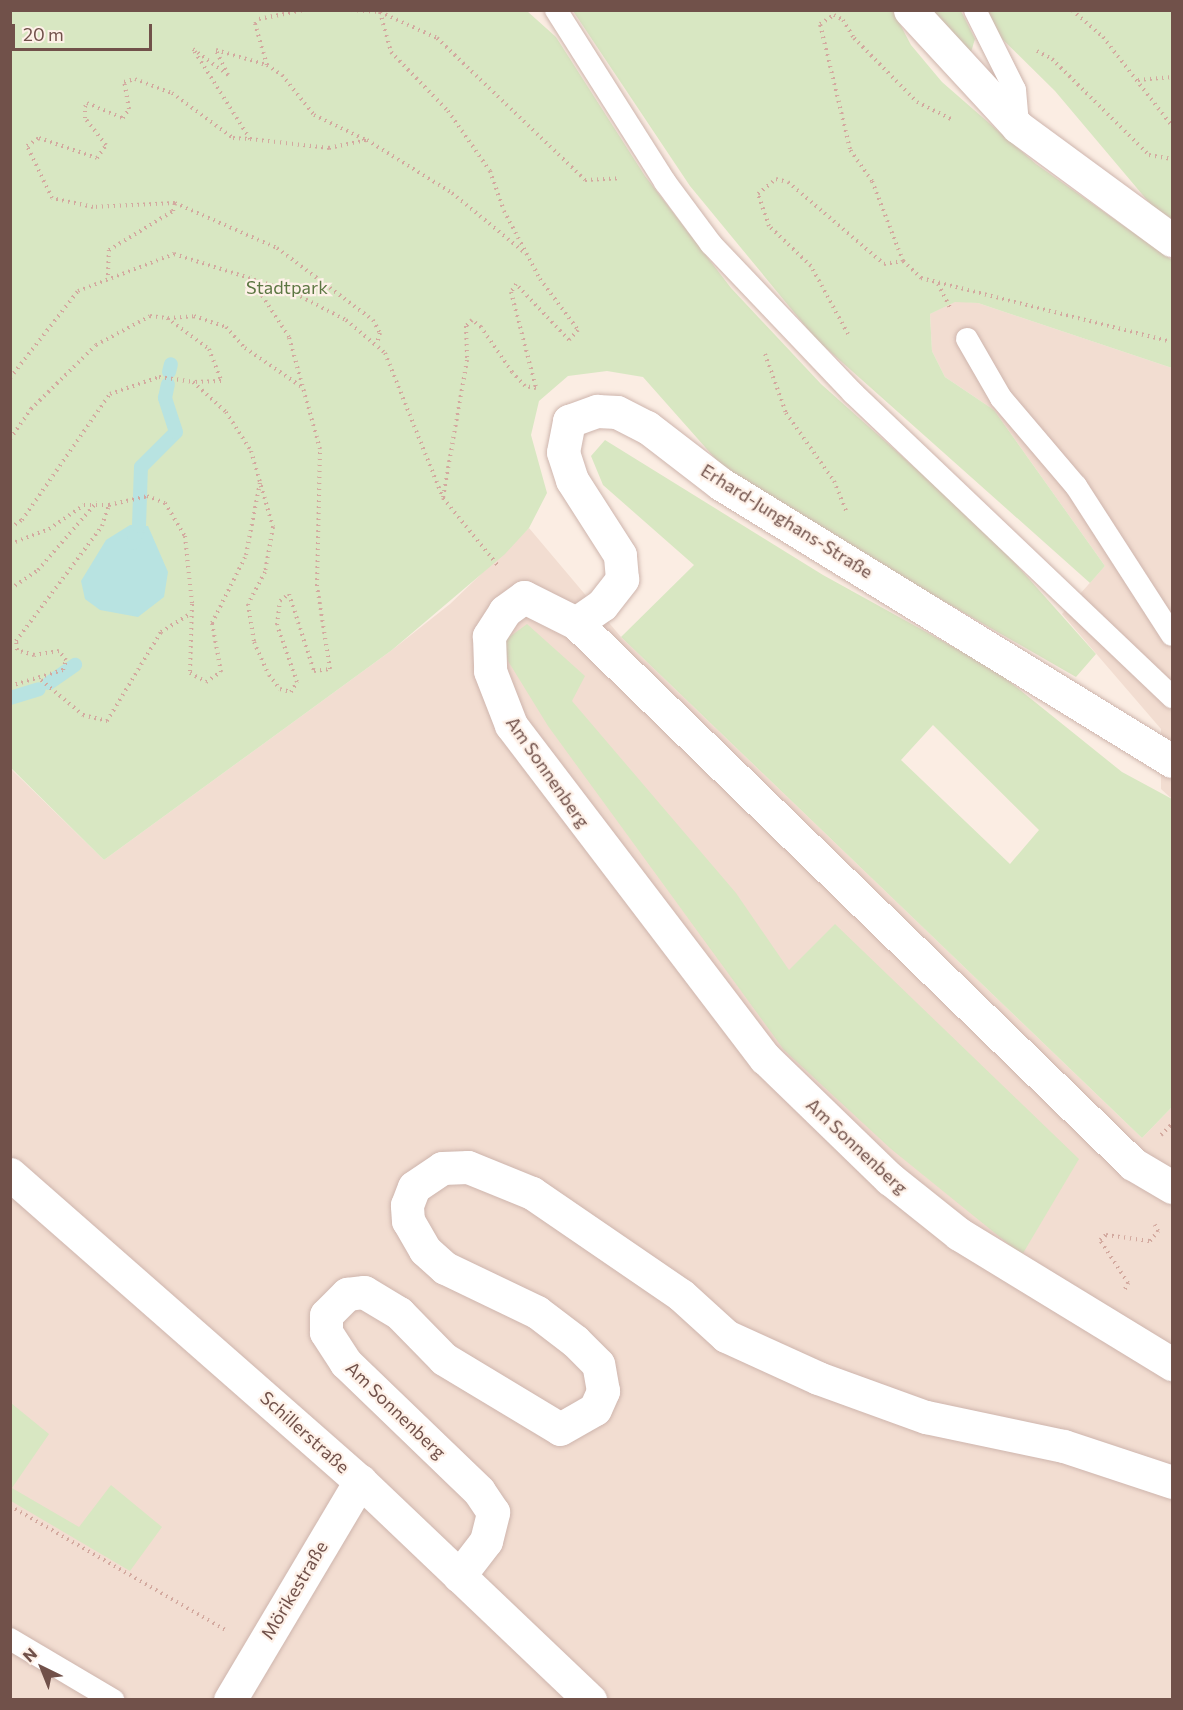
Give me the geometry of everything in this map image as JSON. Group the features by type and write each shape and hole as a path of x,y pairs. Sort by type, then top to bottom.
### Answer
{"street":[{"path":"910,10 1018,127 1173,240"},
{"name":"Erhard-Junghans-Straße","path":"576,623 602,605 622,579 620,555 572,480 562,452 569,422 597,411 617,412 647,427 721,484 1173,761"},
{"name":"Am Sonnenberg","path":"1173,1187 1133,1164 576,623 524,597 505,611 489,636 490,671 511,725 765,1058 890,1179 959,1234 1173,1364"},
{"name":"Am Sonnenberg","path":"459,1576 486,1541 493,1512 478,1491 346,1363 326,1332 326,1315 347,1294 364,1292 399,1313 444,1359 560,1429 595,1409 603,1391 598,1364 575,1341 537,1312 445,1268 425,1250 408,1221 407,1205 414,1187 442,1168 468,1167 532,1193 681,1295 726,1336 818,1378 926,1417 1064,1446 1173,1482"},
{"name":"Schillerstraße","path":"10,1174 360,1481 590,1700"},
{"name":"Mörikestraße","path":"230,1700 360,1481"}],"lane":[{"path":"556,10 665,182 711,243 853,393 1173,697"},
{"path":"975,10 1014,90 1018,127"},
{"path":"967,339 1001,398 1076,486 1173,635"},
{"path":"10,1639 113,1700"}],"path":[{"path":"267,64 255,24 259,18 304,10"},
{"path":"351,10 380,12 437,38 585,180 645,176 665,182"},
{"path":"1072,10 1103,37 1173,126"},
{"path":"380,12 391,52 448,111 490,171 528,256 573,319 576,338 569,340 516,284 511,292 536,388 525,386 512,372 481,327 472,320 466,326 467,360 443,498"},
{"path":"958,122 917,102 854,38 843,20 834,15 820,24 850,148 872,181 903,261 921,279 1173,342"},
{"path":"988,36 1004,34 1052,59 1149,155 1173,159"},
{"path":"250,139 193,49 228,75 216,50 267,64 282,75 314,115 367,140 452,193 528,256"},
{"path":"1138,80 1173,77"},
{"path":"367,140 329,148 233,138 172,93 135,79 124,82 129,109 123,118 87,103 85,107 85,118 106,146 97,158 39,138 27,146 52,198 93,207 175,203 277,248 373,320 380,333 377,343"},
{"path":"839,340 849,336 830,292 769,226 758,194 776,179 788,182 884,264 903,261"},
{"path":"108,275 109,250 173,211 175,203"},
{"path":"10,378 78,291 108,275 174,254 250,277 346,320 377,343 400,382 417,441 443,498 489,555"},
{"path":"193,382 226,412 250,451 260,481 273,527 265,572 248,604 254,642 269,675 280,689 291,692 297,682 278,625 280,601 290,594 314,671 330,669 317,585 320,449 289,337 250,277"},
{"path":"10,439 31,409 96,345 150,316 167,318 194,316 226,327 245,348 303,388"},
{"path":"10,528 22,520 110,394 159,377 214,385 221,381 220,367 192,333 167,318"},
{"path":"763,348 786,413 842,499 863,571"},
{"path":"10,544 97,502 109,505 134,497 147,496 165,504 185,536 191,614 190,673 206,682 220,672 212,623 246,555 260,481"},
{"path":"10,589 38,570 97,502"},
{"path":"10,686 41,680 63,670 66,660 59,651 34,655 17,650 16,641 102,526 109,505"},
{"path":"41,680 83,715 107,721 160,632 191,614"},
{"path":"1115,1294 1128,1283 1100,1240 1106,1235 1150,1241 1158,1231 1152,1219"},
{"path":"10,1506 259,1649"}],"shaded area":[{"path":"956,301 978,303 1172,368 1172,799 1161,789 1161,729 1062,614 1105,566 994,410 945,377 932,351 930,314"},
{"path":"529,528 621,637 1142,1138 1172,1107 1172,1699 11,1699 10,768 104,860 392,650 450,604"}],"green space":[{"name":"Stadtpark","path":"10,11 527,11 556,37 645,176 731,288 821,384 988,533 1096,654 1076,677 736,482 643,377 607,371 568,376 539,401 531,435 547,493 529,528 505,554 392,650 104,860 11,768"},
{"path":"573,11 893,11 911,45 942,82 1036,164 1172,260 1172,368 978,303 955,302 930,314 932,351 945,377 994,410 1105,566 1090,583 816,339 690,186"},
{"path":"930,11 961,11 975,39 971,52"},
{"path":"981,11 1172,11 1172,219 1152,206 1055,91 989,26"},
{"path":"605,440 823,575 995,670 1122,772 1172,799 1172,1107 1142,1138 621,637 694,565 603,485 591,456","holes":["933,725 1039,830 1010,864 901,760"]},
{"path":"527,624 585,676 572,701 736,893 789,970 835,924 1079,1159 1022,1255 891,1149 784,1050 548,726 508,661 504,641"},
{"path":"11,1403 49,1434 12,1488 79,1527 111,1485 162,1527 130,1571 11,1501"}],"water":[{"path":"130,525 148,526 168,572 164,597 138,617 100,610 85,599 81,581 106,540"}],"waterway":[{"path":"169,372 171,364"},
{"path":"133,543 139,526 141,467 176,432 165,398 168,384"},
{"path":"49,683 75,665"},
{"path":"10,698 39,689"}]}
